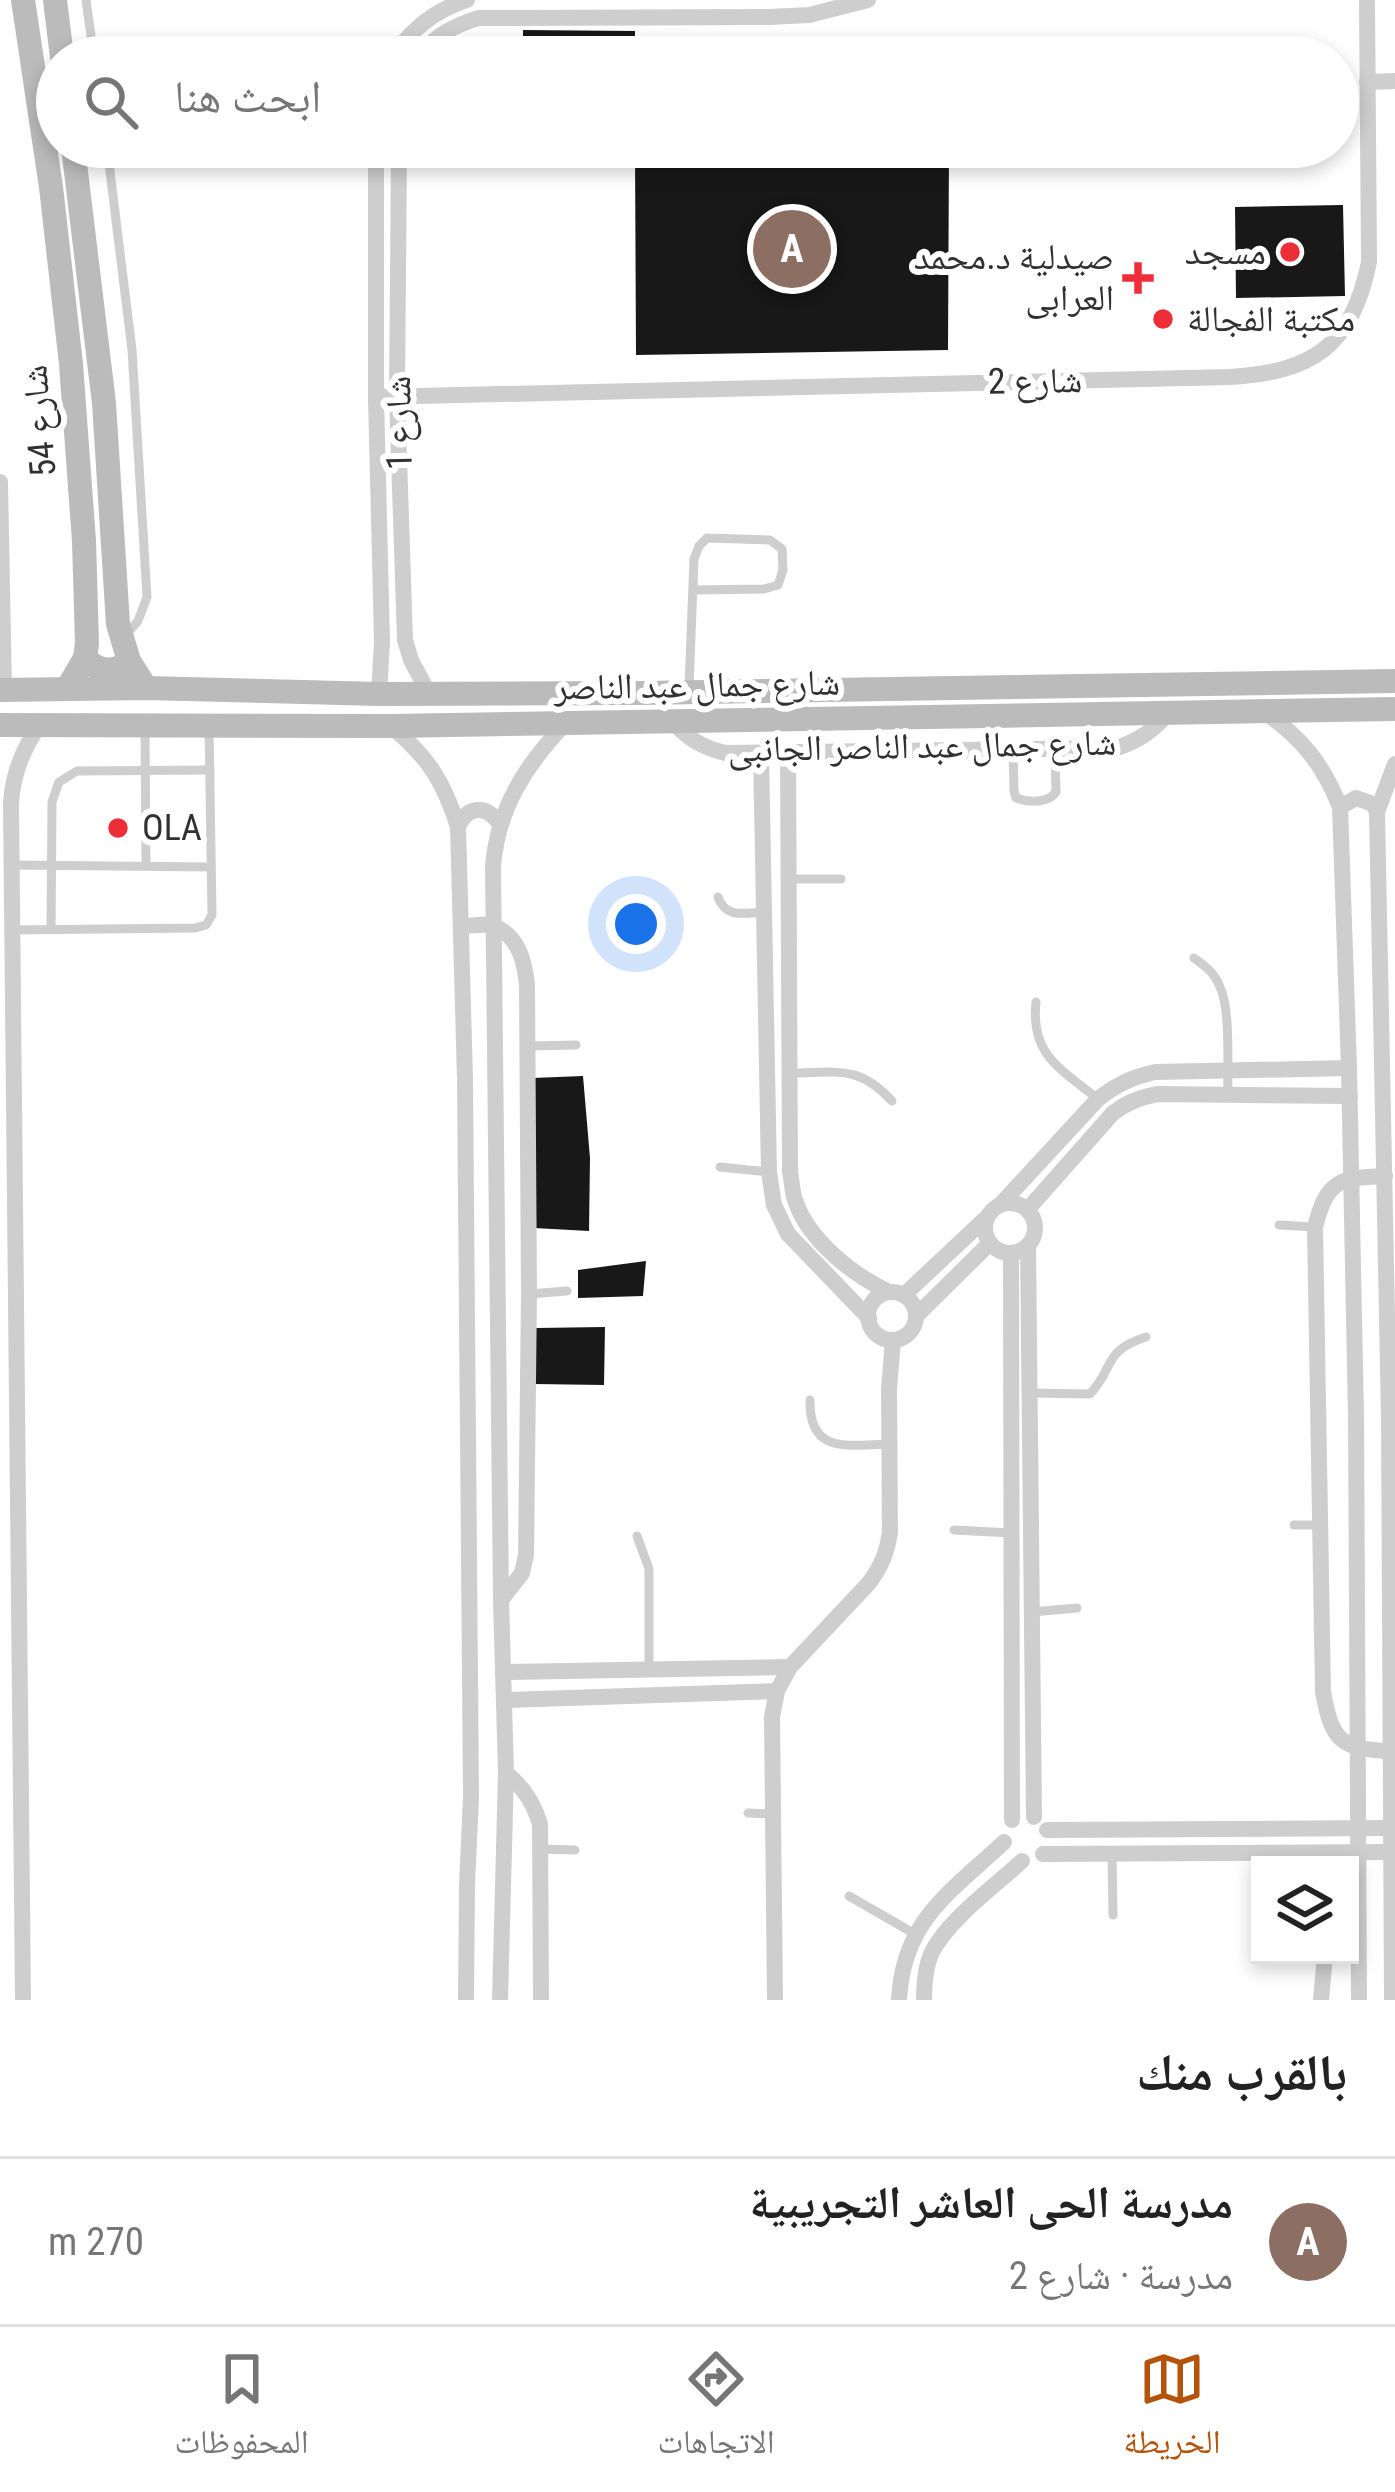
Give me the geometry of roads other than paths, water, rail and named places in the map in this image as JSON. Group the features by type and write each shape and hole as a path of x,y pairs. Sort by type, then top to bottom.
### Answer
{"main road":[{"name":"شارع 54","path":"23,0 36,87"},
{"path":"55,0 59,36"},
{"name":"شارع 54","path":"48,168 71,364 84,541 86,658"},
{"name":"شارع 54","path":"76,168 97,329 118,624 125,650 146,688"},
{"path":"67,689 86,658 98,668 115,670 125,650"},
{"name":"شارع جمال عبد الناصر","path":"2,690 688,693 1395,681"},
{"name":"شارع جمال عبد الناصر","path":"0,725 391,726 1395,709"}],"street":[{"path":"410,36 436,14 467,0"},
{"path":"438,36 478,18 770,17 809,15 868,0"},
{"name":"شارع 2","path":"376,397 1267,375 1303,364 1329,346 1350,321 1363,296 1369,262 1366,0"},
{"path":"1367,82 1395,81"},
{"name":"شارع 1","path":"376,168 379,694"},
{"name":"شارع 1","path":"399,168 397,397 405,640 429,694"},
{"path":"0,482 2,690"},
{"name":"شارع جمال عبد الناصر الجانبى","path":"673,722 686,737 725,753 1117,748 1138,741 1170,711"},
{"path":"1262,711 1289,728 1311,751 1329,777 1340,807 1356,1416 1358,1856"},
{"path":"500,2000 506,1773 493,866 499,824 526,770 566,723"},
{"path":"22,2000 8,1518 10,803 14,776 40,724"},
{"path":"391,726 434,770 458,827 471,1773 466,2000"},
{"path":"761,753 773,1204 788,1234 809,1259 868,1318 874,1331 893,1340 910,1333 916,1316 990,1243"},
{"path":"788,754 790,1172 794,1199 806,1224 824,1244 864,1279 896,1293 915,1308 916,1316"},
{"path":"0,761 14,776"},
{"path":"1392,2000 1393,1566 1378,812 1395,764"},
{"path":"1340,807 1356,798 1378,812"},
{"path":"458,827 472,810 483,809 499,824"},
{"path":"462,926 492,925 513,940 525,962 526,1555 522,1573 501,1600"},
{"path":"765,981 790,981"},
{"path":"868,1318 874,1301 896,1293 987,1218 1114,1086 1155,1072 1349,1068"},
{"path":"465,1078 496,1078"},
{"path":"1028,1209 1113,1113 1141,1096 1349,1096"},
{"path":"1384,1176 1336,1184 1325,1195 1315,1227 1318,1525 1323,1692 1334,1729 1356,1749 1390,1751"},
{"path":"1001,1204 1028,1209 1036,1232 1020,1250 1012,1533 1012,1820"},
{"path":"987,1218 985,1231 996,1249 1020,1250"},
{"path":"1020,1250 1031,1393 1032,1612 1040,1823 1048,1846 1043,1854"},
{"path":"776,2000 772,1717 777,1691 790,1667 880,1568 887,1551 893,1340"},
{"path":"503,1672 790,1667"},
{"path":"638,1696 642,1669"},
{"path":"505,1700 777,1691"},
{"path":"506,1773 522,1786 540,1824 541,2000"},
{"path":"1390,1828 1183,1829 1040,1823 1026,1816 1012,1820 1004,1842 1010,1855 1022,1861 1043,1854 1390,1852"},
{"path":"1183,1829 1184,1853"},
{"path":"899,2000 901,1972 914,1934 938,1904 1004,1842"},
{"path":"924,2000 925,1974 940,1939 1022,1861"},
{"path":"1359,1914 1390,1910"},
{"path":"1321,2000 1324,1964"},
{"path":"1357,1964 1359,2000"}],"lane":[{"path":"86,0 91,36"},
{"path":"110,168 132,350 147,598 125,650"},
{"path":"688,693 694,559 699,546 707,538 770,540 782,549 778,585 693,590"},
{"path":"145,726 146,866"},
{"path":"11,930 201,928 212,915 209,726"},
{"path":"1013,749 1016,798 1048,800 1056,792 1055,748"},
{"path":"51,929 52,802 59,782 77,771 210,770"},
{"path":"11,865 211,867"},
{"path":"789,879 841,879"},
{"path":"718,897 730,913 764,911"},
{"path":"1194,958 1220,983 1225,1001 1228,1096"},
{"path":"1036,1002 1034,1023 1040,1044 1052,1061 1098,1099"},
{"path":"527,1046 576,1045"},
{"path":"790,1073 851,1072 875,1082 892,1101"},
{"path":"720,1167 769,1172"},
{"path":"1279,1225 1315,1227"},
{"path":"529,1294 567,1291"},
{"path":"1031,1393 1090,1394 1112,1356 1126,1343 1146,1337"},
{"path":"809,1400 809,1418 831,1444 889,1444"},
{"path":"1294,1525 1318,1525"},
{"path":"954,1530 1012,1533"},
{"path":"637,1536 649,1569 642,1669"},
{"path":"1032,1612 1077,1608"},
{"path":"748,1813 773,1814"},
{"path":"540,1849 575,1850"},
{"path":"1112,1853 1112,1915"},
{"path":"849,1896 914,1934"}],"place":[{"name":"مدرسة الحى العاشر التجريبية","path":"792,249"},
{"name":"مسجد","path":"1290,252"},
{"name":"صيدلية د.محمد العرابى","path":"1138,278"},
{"name":"مكتبة الفجالة","path":"1163,319"},
{"name":"OLA","path":"118,828"}]}
